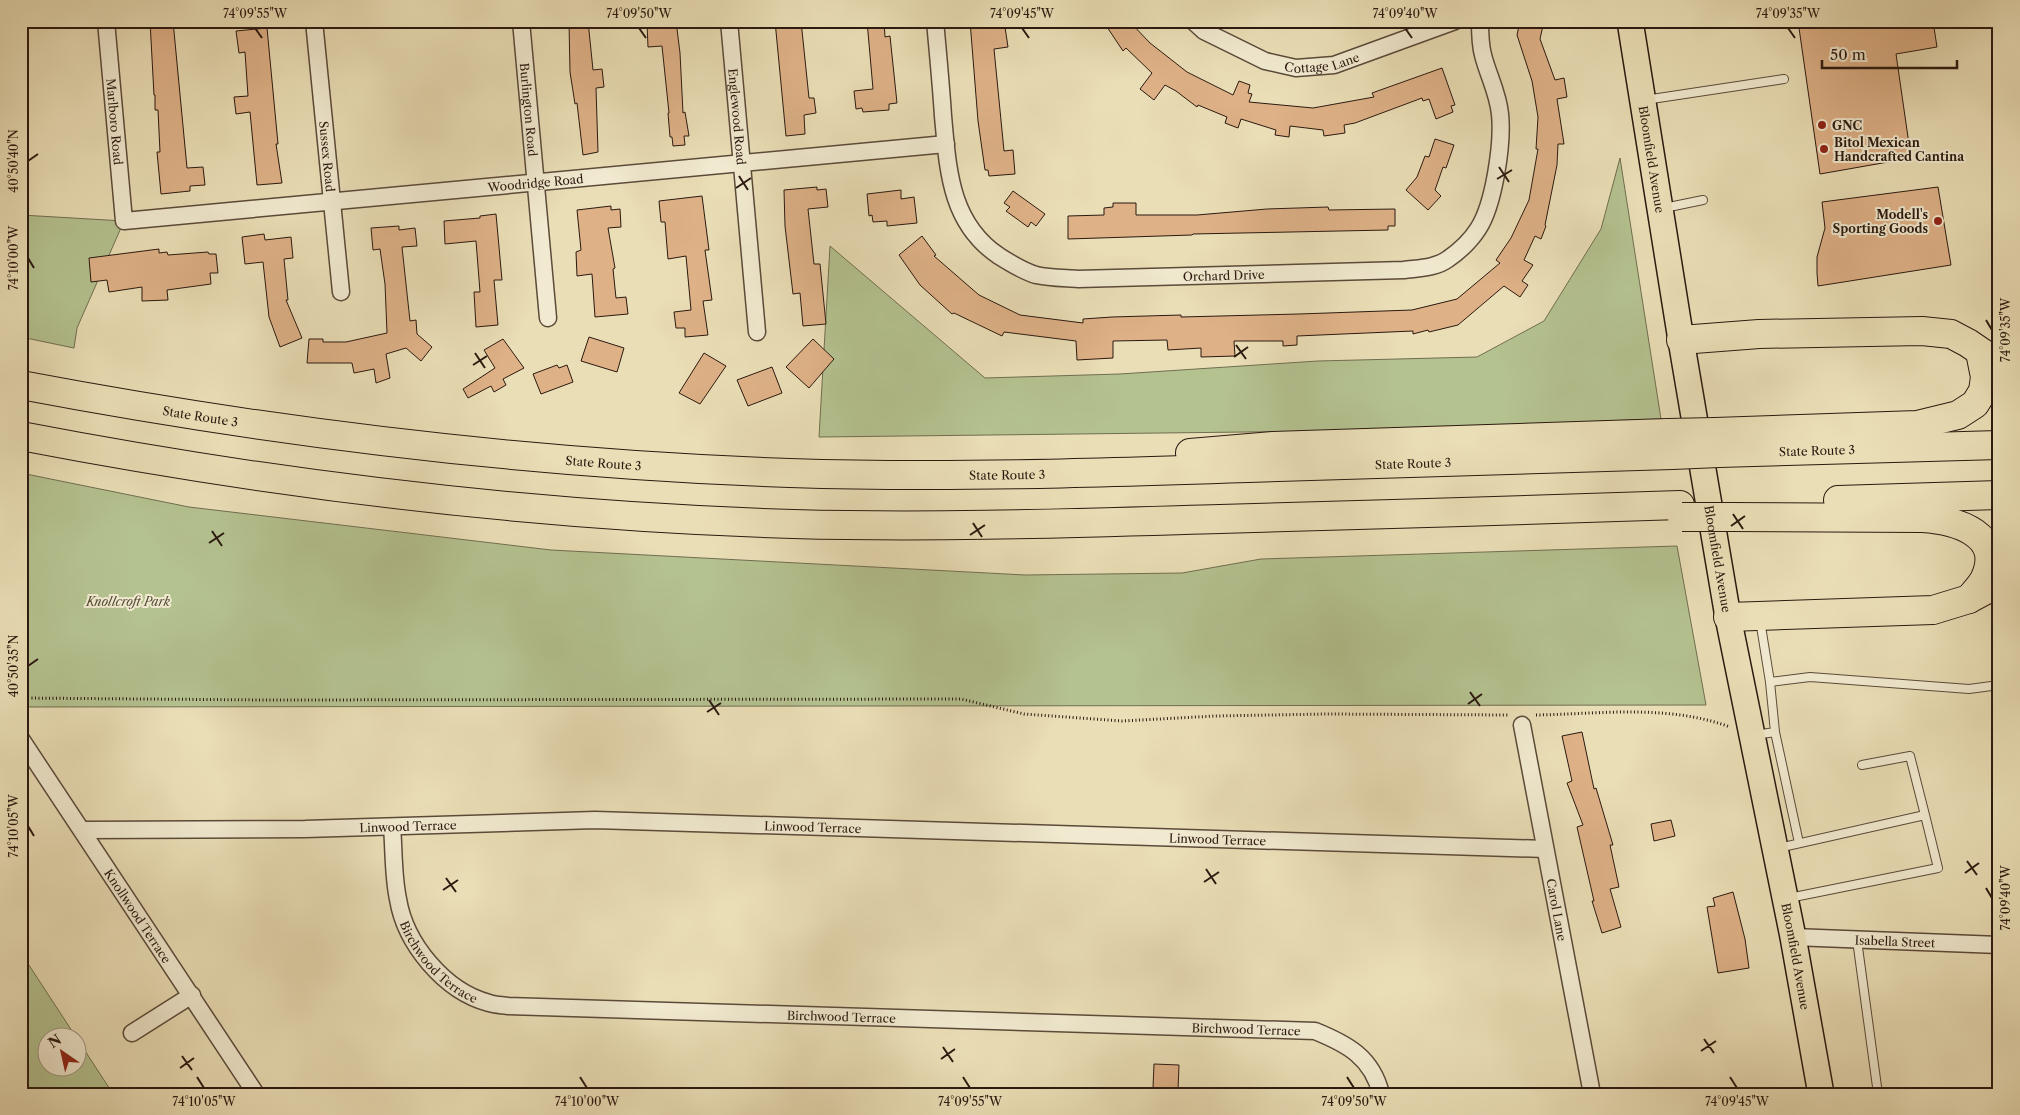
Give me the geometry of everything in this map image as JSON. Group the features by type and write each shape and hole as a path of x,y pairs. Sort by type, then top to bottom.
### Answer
{"highway":[{"path":"1680,340 1759,334 1922,331 1951,334 1989,358 1982,391 1975,404 1958,415 1917,425 1717,442"},
{"name":"State Route 3","path":"21,385 248,424 464,451 728,470 926,475 1133,472 1717,442 1999,445"},
{"path":"21,436 205,468 394,494 527,508 725,521 858,525 991,525 1537,509 1728,510 1999,495"},
{"path":"1728,510 1922,518 1966,526 1984,542 1989,552 1990,561 1984,581 1969,599"},
{"path":"1728,616 1933,610 1969,599 1999,583"}],"main road":[{"name":"Bloomfield Avenue","path":"1630,21 1680,340 1728,616 1763,734 1775,849 1821,1094"}],"street":[{"name":"Marlboro Road","path":"106,21 124,221"},
{"name":"Sussex Road","path":"314,21 341,292"},
{"name":"Burlington Road","path":"521,21 548,318"},
{"name":"Englewood Road","path":"729,21 757,332"},
{"name":"Orchard Drive","path":"935,21 946,144 952,189 958,209 976,237 1004,259 1038,275 1078,279 1274,272 1404,270 1430,266 1447,260 1478,229 1490,198 1499,150 1500,114 1494,84 1483,55 1480,21"},
{"name":"Cottage Lane","path":"1193,21 1204,31 1265,60 1296,68 1334,65 1455,21"},
{"name":"Woodridge Road","path":"124,221 946,144"},
{"name":"Carol Lane","path":"1521,718 1592,1094"},
{"name":"Knollwood Terrace","path":"21,739 256,1094"},
{"name":"Linwood Terrace","path":"82,830 305,829 595,820 1545,849"},
{"name":"Birchwood Terrace","path":"392,827 397,898 404,924 412,941 443,977 466,994 488,1003 508,1006 1315,1031 1339,1041 1358,1054 1371,1068 1380,1094"},
{"name":"Isabella Street","path":"1793,937 1999,945"},
{"path":"132,1033 192,995"}],"lane":[{"path":"1642,100 1784,79"},
{"path":"1659,208 1702,200"},
{"path":"1759,616 1770,682 1763,734 1799,843"},
{"path":"1770,682 1810,677 1969,689 1999,685"},
{"path":"1785,898 1938,868 1910,756 1862,765"},
{"path":"1775,849 1925,815"},
{"path":"1857,940 1878,1094"}],"path":[{"path":"21,698 257,700 960,699 1024,714 1122,721 1299,714 1521,718 1653,711 1715,722 1763,734"},
{"path":"21,1085 28,1094"}],"green space":[{"path":"1620,158 1661,419 1333,431 819,437 830,246 985,378 1120,374 1318,361 1477,357 1544,321 1601,229"},
{"path":"21,215 124,221 77,328 74,348 21,337"},
{"name":"Knollcroft Park","path":"21,473 189,507 551,550 1025,575 1182,573 1261,559 1677,546 1706,705 21,707"},
{"path":"21,953 70,1028 38,1028 38,1078 88,1078 88,1055 113,1094 21,1094"}],"building":[{"path":"150,21 173,21 187,168 203,167 205,185 190,186 190,191 161,194 157,152 160,152 158,110 155,110"},
{"path":"588,21 593,70 602,69 604,87 596,88 598,152 583,155 577,103 575,104 570,72 569,22"},
{"path":"676,21 680,53 683,113 685,112 689,136 684,136 685,145 673,146 672,137 670,137 662,46 648,47 647,23"},
{"path":"775,21 801,21 809,98 814,98 816,113 804,115 805,134 786,136"},
{"path":"867,21 884,21 885,37 890,36 897,103 889,104 889,110 863,112 862,108 856,109 854,91 873,89"},
{"path":"970,21 992,21 992,28 1005,27 1008,47 994,49 1004,151 1013,150 1015,174 989,176 988,170 985,170 978,121"},
{"path":"1103,21 1129,21 1150,43 1187,72 1233,95 1239,81 1250,85 1248,93 1252,94 1249,102 1313,108 1374,97 1372,93 1442,68 1455,105 1451,106 1453,112 1436,119 1429,99 1423,101 1422,98 1355,123 1344,125 1345,133 1324,136 1323,130 1290,126 1289,137 1275,135 1276,130 1241,119 1238,128 1225,123 1227,117 1198,105 1197,107 1165,85 1154,100 1140,89 1152,73 1126,48 1123,51"},
{"path":"1520,21 1544,21 1540,39 1555,80 1564,78 1567,97 1557,99 1564,144 1558,144 1557,165 1546,226 1541,239 1535,236 1524,260 1533,265 1522,281 1528,285 1520,297 1504,286 1458,325 1413,334 1413,331 1297,336 1297,345 1283,346 1283,341 1234,341 1235,356 1201,357 1201,348 1168,350 1167,340 1113,341 1113,358 1077,360 1076,341 1004,332 1002,336 954,313 952,314 920,285 899,255 922,236 936,255 934,256 979,295 1020,315 1083,323 1083,319 1112,317 1181,315 1181,317 1412,310 1457,299 1500,263 1496,260 1511,238 1529,200 1538,149 1536,149 1538,117 1532,81 1517,35"},
{"path":"1798,21 1933,21 1937,47 1896,54 1911,158 1820,174"},
{"path":"267,28 278,144 276,144 282,183 257,185 250,112 236,114 234,97 248,96 245,52 239,53 236,31"},
{"path":"1435,139 1454,145 1446,168 1443,167 1435,190 1441,196 1428,210 1406,190 1417,177 1425,156 1429,157"},
{"path":"817,187 817,190 826,189 828,207 808,209 814,264 820,264 826,324 803,326 800,293 793,294 785,226 784,190"},
{"path":"1938,187 1951,265 1818,286 1817,257 1825,228 1822,202"},
{"path":"901,190 901,199 914,197 917,223 887,226 887,221 873,222 872,215 869,216 867,194"},
{"path":"1013,191 1045,214 1036,226 1031,222 1028,227 1006,211 1010,207 1004,203"},
{"path":"702,196 709,250 705,250 712,300 703,301 708,335 685,337 685,328 676,328 674,312 691,310 686,256 668,259 665,222 661,222 659,201"},
{"path":"1113,203 1136,203 1136,215 1197,215 1267,209 1328,207 1329,210 1395,209 1395,226 1388,226 1388,230 1068,239 1068,216 1104,215 1104,208 1113,207"},
{"path":"611,206 611,210 620,209 621,227 608,228 615,268 613,269 616,298 626,297 628,314 595,317 592,274 577,276 576,252 581,250 577,210"},
{"path":"496,214 502,280 494,280 498,325 476,327 474,292 480,292 476,241 445,244 444,221 480,218 480,216"},
{"path":"399,226 399,230 415,228 417,246 402,247 410,321 416,320 417,334 432,347 421,361 406,348 386,354 390,378 376,383 374,369 354,373 352,363 307,363 309,339 323,339 323,342 346,342 387,333 385,284 380,249 373,250 371,228"},
{"path":"264,234 265,240 291,237 293,258 284,259 288,300 286,300 302,338 280,347 269,317 263,262 245,264 242,237"},
{"path":"159,249 159,253 167,252 168,255 208,252 209,254 216,254 218,273 210,273 211,284 167,290 168,300 142,301 142,287 109,292 107,280 91,282 89,258"},
{"path":"589,337 624,348 617,372 581,361"},
{"path":"503,339 524,368 503,379 506,385 494,392 491,386 468,398 463,389 495,368 484,350"},
{"path":"813,339 834,359 809,388 786,367"},
{"path":"704,353 726,366 700,404 679,393"},
{"path":"557,365 559,368 567,365 573,382 541,394 533,374"},
{"path":"772,367 782,393 748,406 737,380"},
{"path":"1582,732 1594,789 1596,788 1613,845 1610,845 1619,887 1610,889 1621,927 1602,933 1592,901 1594,901 1577,827 1583,825 1567,783 1572,781 1562,736"},
{"path":"1671,820 1675,836 1654,841 1651,824"},
{"path":"1733,892 1745,939 1749,968 1718,973 1707,907 1715,906 1713,898"},
{"path":"1154,1064 1179,1065 1178,1090 1153,1088"}],"place":[{"name":"GNC","path":"1822,125"},
{"name":"Bitol Mexican Handcrafted Cantina","path":"1824,149"},
{"name":"Modell's Sporting Goods","path":"1938,221"}]}
